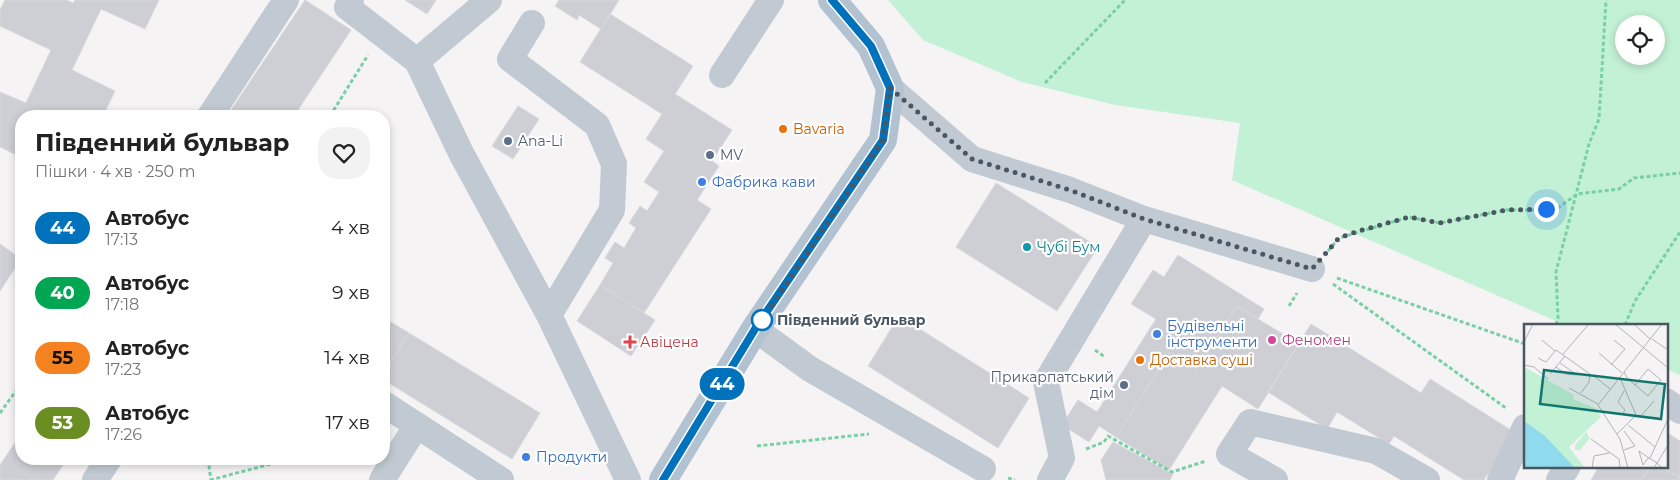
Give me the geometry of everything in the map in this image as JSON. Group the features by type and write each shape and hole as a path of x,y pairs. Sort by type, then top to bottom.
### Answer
{"main road":[{"path":"663,480 755,329 883,140 890,88 871,46 832,0"}],"lane":[{"path":"214,110 286,0"},
{"path":"417,61 489,0"},
{"path":"722,75 771,0"},
{"path":"344,2 417,61 461,152 549,315 628,480"},
{"path":"532,23 510,59 597,125 614,164 612,210 549,315"},
{"path":"890,88 972,159 1070,190 1144,219 1312,269"},
{"path":"1050,480 1062,458 1046,382 1144,219"},
{"path":"755,329 810,370 983,469"},
{"path":"1668,402 1680,411"},
{"path":"390,408 501,480"},
{"path":"1500,480 1517,418"},
{"path":"1275,480 1229,454 1250,422 1376,450 1427,480"},
{"path":"382,480 416,425"},
{"path":"95,480 105,465"},
{"path":"1559,480 1567,468"}],"path":[{"path":"1045,83 1125,0"},
{"path":"1556,324 1558,318 1556,272 1589,144 1599,119 1606,0"},
{"path":"334,110 382,33"},
{"path":"1289,306 1312,269 1339,238 1359,231 1409,217 1440,223 1506,210 1558,208 1577,194 1619,189 1634,178 1680,173"},
{"path":"1626,324 1635,301 1680,232"},
{"path":"1312,269 1524,344"},
{"path":"1312,269 1517,418"},
{"path":"0,413 15,392"},
{"path":"757,446 914,430"},
{"path":"1104,442 1108,436 1172,472 1229,454"},
{"path":"209,465 211,480 267,465"}],"green space":[{"path":"888,0 1680,0 1680,375 1668,370 1668,324 1563,324 1232,180 1240,123 1115,105 1022,82 923,40"}],"building":[{"path":"5,0 66,0 73,3 75,0 159,0 145,29 101,9 72,70 115,91 106,110 15,110 15,154 0,147 0,92 26,103 51,50 0,26 0,10"},
{"path":"305,0 351,30 298,110 231,110"},
{"path":"405,0 436,0 427,14"},
{"path":"559,0 619,0 601,29 579,15 577,20 555,6"},
{"path":"610,14 693,66 675,94 732,130 712,161 719,166 697,200 711,209 644,313 600,285 613,263 605,258 615,242 624,248 636,228 629,223 640,206 647,211 659,192 644,182 664,151 646,139 662,114 580,62"},
{"path":"518,106 539,119 513,159 492,146"},
{"name":"Чубі Бум","path":"996,183 1098,247 1057,311 956,247"},
{"path":"0,244 15,255 15,268 0,291"},
{"path":"1178,255 1264,309 1258,319 1237,306 1197,369 1170,352 1116,437 1099,426 1089,442 1062,425 1078,400 1097,412 1156,319 1131,304 1153,270 1164,277"},
{"path":"600,285 655,320 631,356 577,321"},
{"path":"1237,306 1299,344 1258,409 1222,386 1169,470 1116,437 1170,352 1197,369"},
{"path":"899,316 1029,398 998,448 868,366"},
{"path":"390,322 409,333 390,363"},
{"path":"1311,324 1421,393 1430,379 1514,432 1484,480 1464,480 1394,436 1389,444 1337,412 1327,429 1268,392"},
{"path":"409,333 540,413 512,459 390,384 390,363"},
{"path":"1668,433 1680,441 1680,478 1664,468 1668,468"},
{"path":"1113,442 1173,474 1170,480 1106,480 1101,460"},
{"path":"15,443 15,465 63,465 53,480 0,480 0,465"},
{"path":"1598,468 1650,468 1642,480 1591,480"},
{"path":"1650,468 1664,468 1680,478 1680,480 1642,480"}],"bus line":[{"name":"44","path":"663,480 755,329 883,140 890,88 871,46 832,0"}],"place":[{"name":"Bavaria","path":"783,129"},
{"name":"Ana-Li","path":"508,141"},
{"name":"MV","path":"710,155"},
{"name":"Фабрика кави","path":"702,182"},
{"name":"Чубі Бум","path":"1027,247"},
{"name":"Південний бульвар","path":"762,320"},
{"name":"Будівельні інструменти","path":"1157,334"},
{"name":"Феномен","path":"1272,340"},
{"name":"Авіцена","path":"630,342"},
{"name":"Доставка суші","path":"1140,360"},
{"name":"Прикарпатський дім","path":"1124,385"},
{"name":"Продукти","path":"526,457"}],"route":[{"path":"762,320 883,140 890,88 972,159 1070,190 1144,219 1312,269 1339,238 1409,217 1440,223 1506,210 1546,209"}]}
